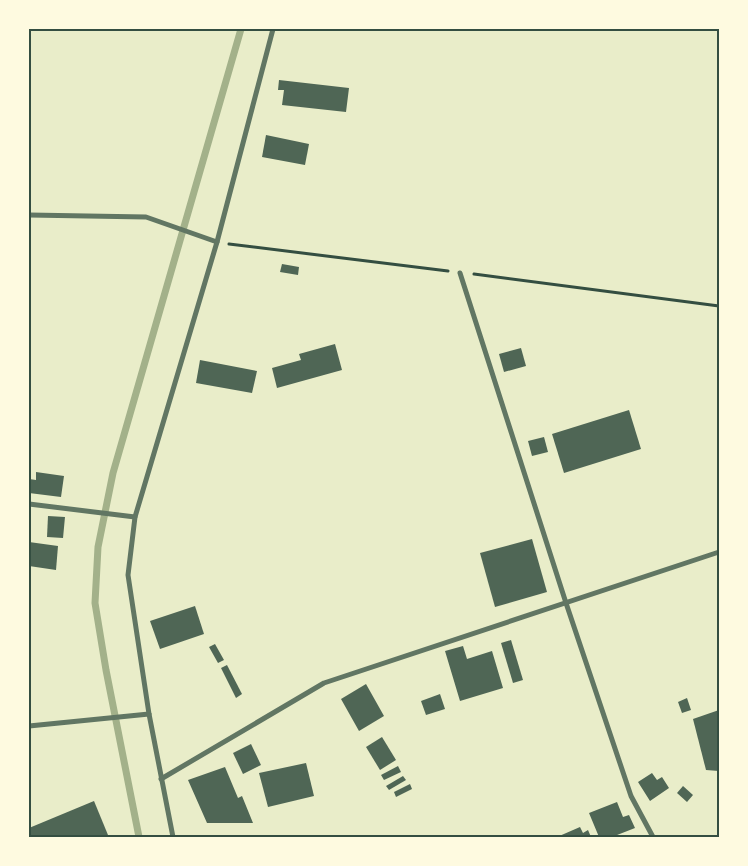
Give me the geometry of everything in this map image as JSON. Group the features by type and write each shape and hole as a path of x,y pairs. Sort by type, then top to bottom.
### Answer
{"street":[{"path":"172,837 149,714 128,575 135,517 217,242 274,29"},
{"path":"29,214 146,217 217,242"},
{"path":"460,273 630,796 653,837"},
{"path":"29,504 135,517"},
{"path":"161,780 324,683 719,552"},
{"path":"29,726 149,714"}],"path":[{"path":"217,242 719,306"}],"building":[{"path":"279,80 349,88 346,112 282,105 284,90 278,90"},
{"path":"266,135 309,144 305,165 262,157"},
{"path":"282,264 299,267 298,275 280,272"},
{"path":"335,344 342,370 277,388 272,368 301,360 299,354"},
{"path":"521,348 526,366 504,372 499,354"},
{"path":"200,360 257,371 252,393 196,383"},
{"path":"629,410 641,449 564,473 552,434"},
{"path":"544,437 548,452 532,456 528,441"},
{"path":"36,472 64,476 61,497 29,493 29,479 36,480"},
{"path":"48,516 65,517 63,538 47,537"},
{"path":"532,539 547,592 495,607 480,553"},
{"path":"29,542 58,546 56,570 29,566"},
{"path":"195,606 204,634 160,649 150,621"},
{"path":"511,640 523,680 513,683 501,643"},
{"path":"215,644 224,660 218,663 209,647"},
{"path":"463,646 467,659 492,651 503,688 460,701 445,651"},
{"path":"227,665 242,694 236,698 221,668"},
{"path":"366,684 384,716 359,731 341,699"},
{"path":"440,694 445,709 426,715 421,701"},
{"path":"687,698 691,710 682,713 678,702"},
{"path":"719,710 719,771 706,770 693,719"},
{"path":"382,737 396,760 380,770 366,747"},
{"path":"251,744 261,765 243,774 233,753"},
{"path":"306,763 314,796 268,807 259,773"},
{"path":"398,766 401,772 384,780 381,775"},
{"path":"225,767 238,798 242,796 253,823 207,823 188,780"},
{"path":"652,773 657,780 662,777 669,788 650,801 638,782"},
{"path":"403,776 406,780 389,790 386,786"},
{"path":"410,784 412,789 396,797 394,792"},
{"path":"683,786 693,795 687,802 677,793"},
{"path":"94,801 108,835 103,837 29,837 29,828"},
{"path":"617,802 623,817 629,815 635,828 612,837 599,837 589,813"},
{"path":"580,827 583,833 588,830 591,837 557,837"}],"waterway":[{"path":"139,837 106,670 95,603 98,547 113,473 241,29"}]}
